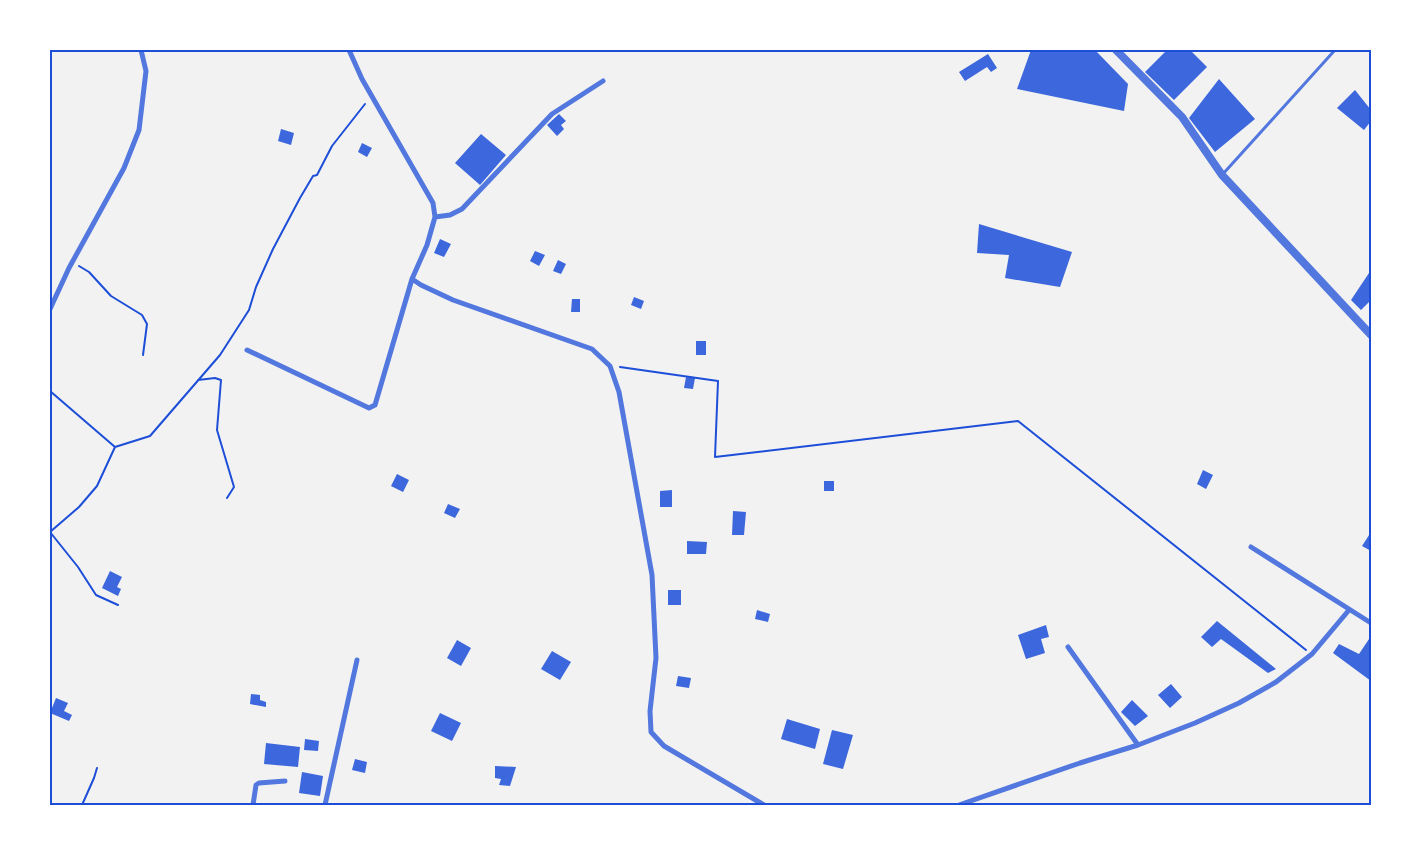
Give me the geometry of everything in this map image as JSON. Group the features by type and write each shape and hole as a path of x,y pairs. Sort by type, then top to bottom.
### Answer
{"street":[{"path":"50,308 72,263 124,168 139,130 146,71 141,50"},
{"path":"247,350 369,408 376,405 412,280 427,245 435,217 433,203 362,79 349,50"},
{"path":"1116,50 1182,117 1222,175 1371,335"},
{"path":"435,217 450,215 462,208 552,114 603,81"},
{"path":"412,280 453,300 592,349 610,366 619,392 652,575 656,658 650,711 651,732 664,746 764,805"},
{"path":"1251,547 1371,623"},
{"path":"959,805 1138,745 1195,723 1239,703 1276,682 1312,654 1349,610"},
{"path":"1068,647 1138,745"},
{"path":"325,805 357,660"},
{"path":"253,805 256,785 259,783 285,781"}],"lane":[{"path":"1222,175 1335,50"}],"path":[{"path":"118,605 96,595 78,567 50,532 79,507 97,486 115,447 150,436 220,355 249,310 260,279 300,198 313,176 317,176 332,146 372,95"},
{"path":"72,263 89,272 111,296 142,315 148,324 143,355"},
{"path":"610,366 718,381 715,457 1018,421 1312,654"},
{"path":"198,380 215,378 221,380 217,430 234,487 227,498"},
{"path":"50,391 115,447"},
{"path":"82,805 94,778 96,768"}],"building":[{"path":"1031,50 1095,50 1128,84 1124,111 1017,89"},
{"path":"1167,50 1190,50 1207,67 1174,100 1145,72"},
{"path":"988,54 997,68 991,72 987,67 965,81 959,72"},
{"path":"1219,79 1255,119 1215,152 1189,118"},
{"path":"1355,90 1371,110 1371,121 1364,130 1337,108"},
{"path":"559,114 566,121 561,125 564,129 557,136 547,125"},
{"path":"281,129 294,133 291,145 278,141"},
{"path":"481,134 506,155 480,185 455,163"},
{"path":"362,143 372,148 367,157 358,152"},
{"path":"979,224 1072,252 1060,287 1005,278 1009,255 977,253"},
{"path":"440,239 451,244 444,257 434,253"},
{"path":"535,251 545,255 539,266 530,261"},
{"path":"558,260 566,264 561,274 553,271"},
{"path":"1371,270 1371,300 1361,310 1351,300"},
{"path":"634,297 644,301 641,309 631,305"},
{"path":"572,299 580,299 580,312 571,312"},
{"path":"696,341 706,341 706,355 696,355"},
{"path":"686,377 695,378 693,389 684,388"},
{"path":"1203,470 1213,475 1206,489 1197,484"},
{"path":"397,474 409,480 403,492 391,486"},
{"path":"824,481 834,481 834,491 824,491"},
{"path":"672,490 672,507 660,507 660,491"},
{"path":"448,504 460,509 455,518 444,513"},
{"path":"733,511 746,512 744,535 732,535"},
{"path":"1371,532 1371,551 1362,546"},
{"path":"687,541 707,542 706,554 687,554"},
{"path":"110,571 122,577 117,587 121,589 118,596 102,588"},
{"path":"668,590 681,590 681,605 668,605"},
{"path":"757,610 770,614 768,622 755,619"},
{"path":"1217,621 1276,669 1268,673 1221,639 1212,647 1201,637"},
{"path":"1046,625 1049,637 1041,639 1045,653 1026,659 1018,635"},
{"path":"1371,636 1371,681 1333,653 1339,644 1359,654"},
{"path":"457,640 471,648 461,666 447,658"},
{"path":"552,651 571,662 560,680 541,669"},
{"path":"678,676 691,678 689,688 676,686"},
{"path":"1171,684 1182,697 1170,708 1158,695"},
{"path":"251,694 260,695 260,700 266,702 266,707 250,704"},
{"path":"56,698 68,703 64,711 72,715 69,721 50,713"},
{"path":"1132,700 1148,716 1135,726 1121,712"},
{"path":"440,713 461,723 452,741 431,731"},
{"path":"787,719 820,729 815,749 781,739"},
{"path":"832,730 853,735 843,769 823,764"},
{"path":"305,739 319,741 318,751 304,750"},
{"path":"266,743 300,747 298,767 264,764"},
{"path":"355,759 367,762 365,773 352,770"},
{"path":"495,766 516,767 510,786 499,785 501,779 495,778"},
{"path":"302,772 323,776 320,796 299,793"}]}
